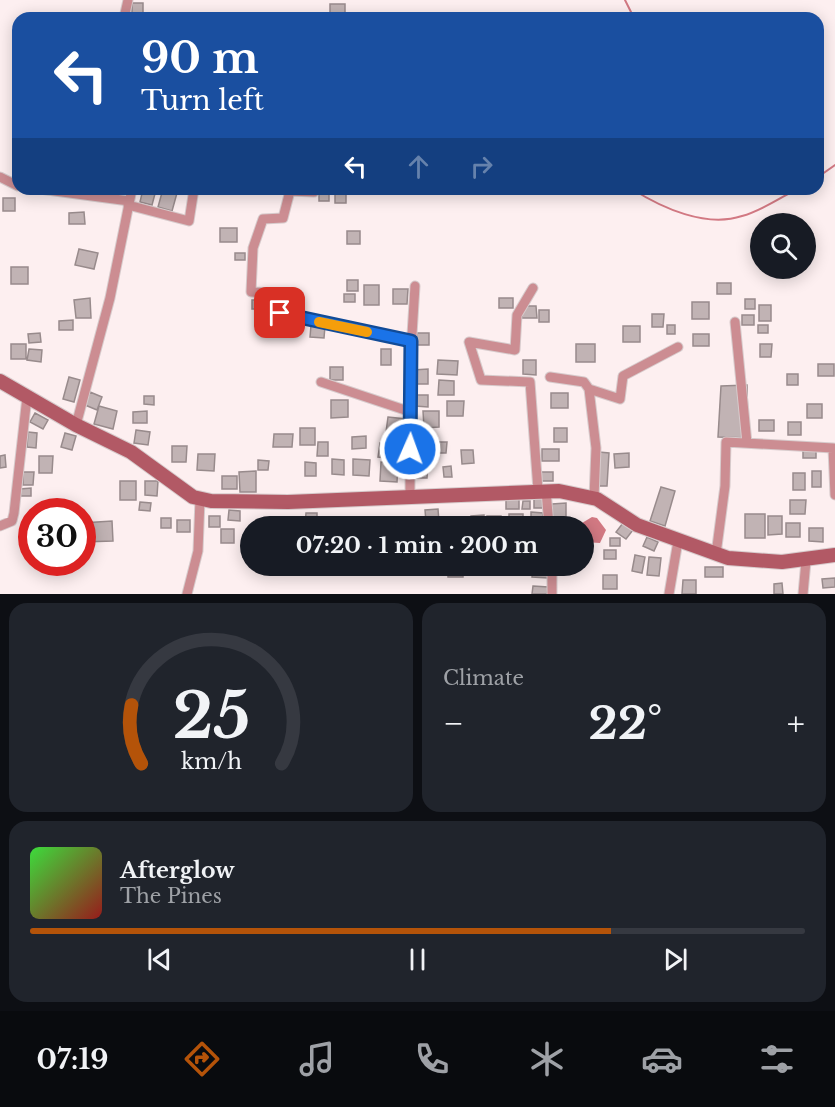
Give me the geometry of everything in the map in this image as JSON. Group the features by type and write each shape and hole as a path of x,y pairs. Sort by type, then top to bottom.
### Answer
{"main road":[{"path":"0,381 76,425 131,452 184,491 200,499 249,503 477,496 542,490 594,498 637,525 716,554 753,562 806,561 835,555"}],"street":[{"path":"78,195 129,203 189,221 193,195"},
{"path":"76,425 110,298 131,195"},
{"path":"289,195 283,218 263,219 253,248 251,292 276,293 280,313 411,341"},
{"path":"410,497 411,341 415,286"},
{"path":"533,288 518,315 515,350 469,342 481,380 530,382 547,516"},
{"path":"735,322 747,443"},
{"path":"589,389 620,399 623,376 678,347"},
{"path":"550,377 584,382 589,389 596,448 594,498"},
{"path":"321,382 411,412"},
{"path":"0,526 12,521 14,513 27,397"},
{"path":"716,554 725,486 726,442 832,448 835,495"},
{"path":"187,594 198,551 200,499"},
{"path":"669,594 678,541"},
{"path":"803,594 806,561"},
{"path":"552,576 552,594"}],"shaded area":[{"path":"594,517 606,530 600,543 594,543"}],"building":[{"path":"132,3 143,3 143,12 132,12"},
{"path":"330,4 345,4 345,12 330,12"},
{"path":"142,195 155,195 152,205 140,202"},
{"path":"161,195 176,195 172,211 158,207"},
{"path":"319,195 329,195 329,201 319,201"},
{"path":"335,195 346,195 346,203 335,203"},
{"path":"3,198 15,198 15,211 3,211"},
{"path":"84,212 85,224 69,224 69,213"},
{"path":"220,228 237,228 237,242 220,242"},
{"path":"347,231 360,231 360,244 347,244"},
{"path":"79,249 98,253 94,269 75,265"},
{"path":"235,253 245,253 245,260 235,260"},
{"path":"11,267 28,267 28,284 11,284"},
{"path":"347,280 358,280 358,291 347,291"},
{"path":"717,283 731,283 731,294 717,294"},
{"path":"364,285 379,285 379,305 364,305"},
{"path":"393,289 408,289 407,304 393,304"},
{"path":"344,294 355,294 355,302 344,302"},
{"path":"90,298 91,318 76,318 74,300"},
{"path":"499,298 513,298 513,308 499,308"},
{"path":"745,299 755,299 755,309 745,309"},
{"path":"252,300 261,300 261,309 252,309"},
{"path":"692,302 709,302 709,319 692,319"},
{"path":"759,305 771,305 771,321 759,321"},
{"path":"522,306 536,306 537,318 522,318"},
{"path":"539,310 549,310 549,322 539,322"},
{"path":"652,314 664,314 663,327 652,327"},
{"path":"742,315 754,315 754,325 742,325"},
{"path":"73,320 73,330 59,330 59,321"},
{"path":"311,325 325,326 324,338 310,337"},
{"path":"667,325 675,325 675,334 667,334"},
{"path":"758,325 768,325 768,333 758,333"},
{"path":"623,326 640,326 640,342 623,342"},
{"path":"40,333 41,342 29,343 28,334"},
{"path":"417,333 429,333 429,345 417,345"},
{"path":"693,334 709,334 709,346 693,346"},
{"path":"11,344 26,344 26,359 11,359"},
{"path":"576,344 595,344 595,362 576,362"},
{"path":"760,344 772,344 771,357 760,357"},
{"path":"29,349 42,350 41,362 27,360"},
{"path":"381,349 391,349 391,365 381,365"},
{"path":"438,360 458,361 457,375 437,374"},
{"path":"523,360 536,360 536,375 523,374"},
{"path":"818,364 834,364 834,376 818,376"},
{"path":"330,367 343,367 343,380 330,380"},
{"path":"428,369 428,384 413,384 413,370"},
{"path":"787,374 798,374 798,385 787,385"},
{"path":"69,377 80,380 74,402 63,399"},
{"path":"439,380 454,381 454,395 438,395"},
{"path":"747,385 748,438 718,437 721,386"},
{"path":"90,392 102,397 97,410 85,405"},
{"path":"551,393 568,393 568,408 551,408"},
{"path":"416,395 428,395 428,407 415,406"},
{"path":"144,396 154,396 154,405 144,404"},
{"path":"331,400 348,400 348,417 331,418"},
{"path":"447,401 464,401 463,416 447,416"},
{"path":"807,404 822,404 822,418 807,418"},
{"path":"99,406 117,411 113,429 94,424"},
{"path":"147,411 147,423 133,423 133,412"},
{"path":"423,411 439,411 439,427 424,428"},
{"path":"35,413 48,420 43,429 30,422"},
{"path":"388,417 406,419 404,434 386,432"},
{"path":"759,420 774,420 774,431 759,431"},
{"path":"788,422 801,422 801,435 788,435"},
{"path":"300,428 315,428 315,445 300,445"},
{"path":"554,428 567,428 567,442 554,442"},
{"path":"136,430 150,432 148,445 134,443"},
{"path":"28,432 37,433 36,448 27,447"},
{"path":"65,433 76,436 72,450 61,447"},
{"path":"274,434 293,434 292,447 273,447"},
{"path":"366,436 366,448 352,449 352,437"},
{"path":"318,442 328,442 328,456 317,456"},
{"path":"438,442 447,442 446,453 437,453"},
{"path":"380,443 396,445 395,459 378,457"},
{"path":"172,446 187,446 186,462 172,462"},
{"path":"803,447 816,447 816,458 803,458"},
{"path":"542,449 559,449 559,461 542,461"},
{"path":"461,450 473,450 474,463 462,464"},
{"path":"599,452 609,453 607,486 597,486"},
{"path":"629,453 629,467 615,468 614,454"},
{"path":"198,454 215,454 214,471 197,470"},
{"path":"5,455 6,467 0,468 0,456"},
{"path":"39,456 53,456 52,473 39,473"},
{"path":"332,459 344,460 344,475 332,474"},
{"path":"353,459 370,460 369,476 353,475"},
{"path":"258,460 269,461 268,470 258,470"},
{"path":"305,462 316,463 316,476 305,476"},
{"path":"381,462 398,463 397,482 380,481"},
{"path":"414,462 428,463 427,478 413,478"},
{"path":"451,466 452,477 444,477 443,467"},
{"path":"256,471 256,492 240,492 239,472"},
{"path":"812,471 821,471 821,487 812,487"},
{"path":"23,472 34,472 33,485 23,485"},
{"path":"537,472 553,472 553,481 537,481"},
{"path":"793,473 805,473 805,490 793,490"},
{"path":"222,476 237,476 237,489 222,489"},
{"path":"120,481 136,481 136,500 120,500"},
{"path":"145,481 158,481 157,496 145,495"},
{"path":"661,487 675,491 665,526 650,521"},
{"path":"31,488 31,496 21,496 20,489"},
{"path":"534,497 543,497 543,508 534,508"},
{"path":"506,499 519,499 519,509 506,509"},
{"path":"790,500 806,500 805,514 790,514"},
{"path":"523,501 530,501 530,509 522,509"},
{"path":"140,502 151,503 150,511 139,510"},
{"path":"566,503 566,516 552,516 552,504"},
{"path":"438,509 439,516 426,516 425,510"},
{"path":"229,510 240,511 240,521 228,520"},
{"path":"531,512 543,513 543,516 531,516"},
{"path":"306,513 317,513 317,516 306,516"},
{"path":"509,514 523,514 523,516 509,516"},
{"path":"745,514 765,514 765,538 745,538"},
{"path":"209,516 220,516 220,527 209,527"},
{"path":"768,516 782,516 782,534 768,535"},
{"path":"161,518 171,518 171,528 161,528"},
{"path":"177,520 190,520 190,532 177,532"},
{"path":"112,521 113,541 96,542 96,522"},
{"path":"623,523 633,530 626,539 616,532"},
{"path":"786,523 800,523 800,537 786,537"},
{"path":"809,528 823,528 823,542 809,541"},
{"path":"221,529 234,529 234,543 221,543"},
{"path":"647,537 658,542 654,551 643,546"},
{"path":"610,538 620,538 620,546 610,546"},
{"path":"604,550 616,550 616,559 604,559"},
{"path":"635,555 645,557 642,573 632,571"},
{"path":"649,557 661,558 659,576 647,575"},
{"path":"705,567 723,567 723,577 705,577"},
{"path":"603,575 617,575 617,589 603,589"},
{"path":"532,576 548,576 548,578"},
{"path":"835,578 835,587 823,588 822,579"},
{"path":"683,580 696,580 696,594 682,594"},
{"path":"782,583 783,594 774,594 774,584"},
{"path":"533,586 548,587 547,594 532,594"}],"waterway":[{"path":"625,0 631,12"},
{"path":"824,173 835,165"},
{"path":"643,195 670,209 714,220 749,214 786,195"}],"slow traffic":[{"path":"319,322 367,332"}],"route":[{"path":"280,313 411,341 410,449"}]}
